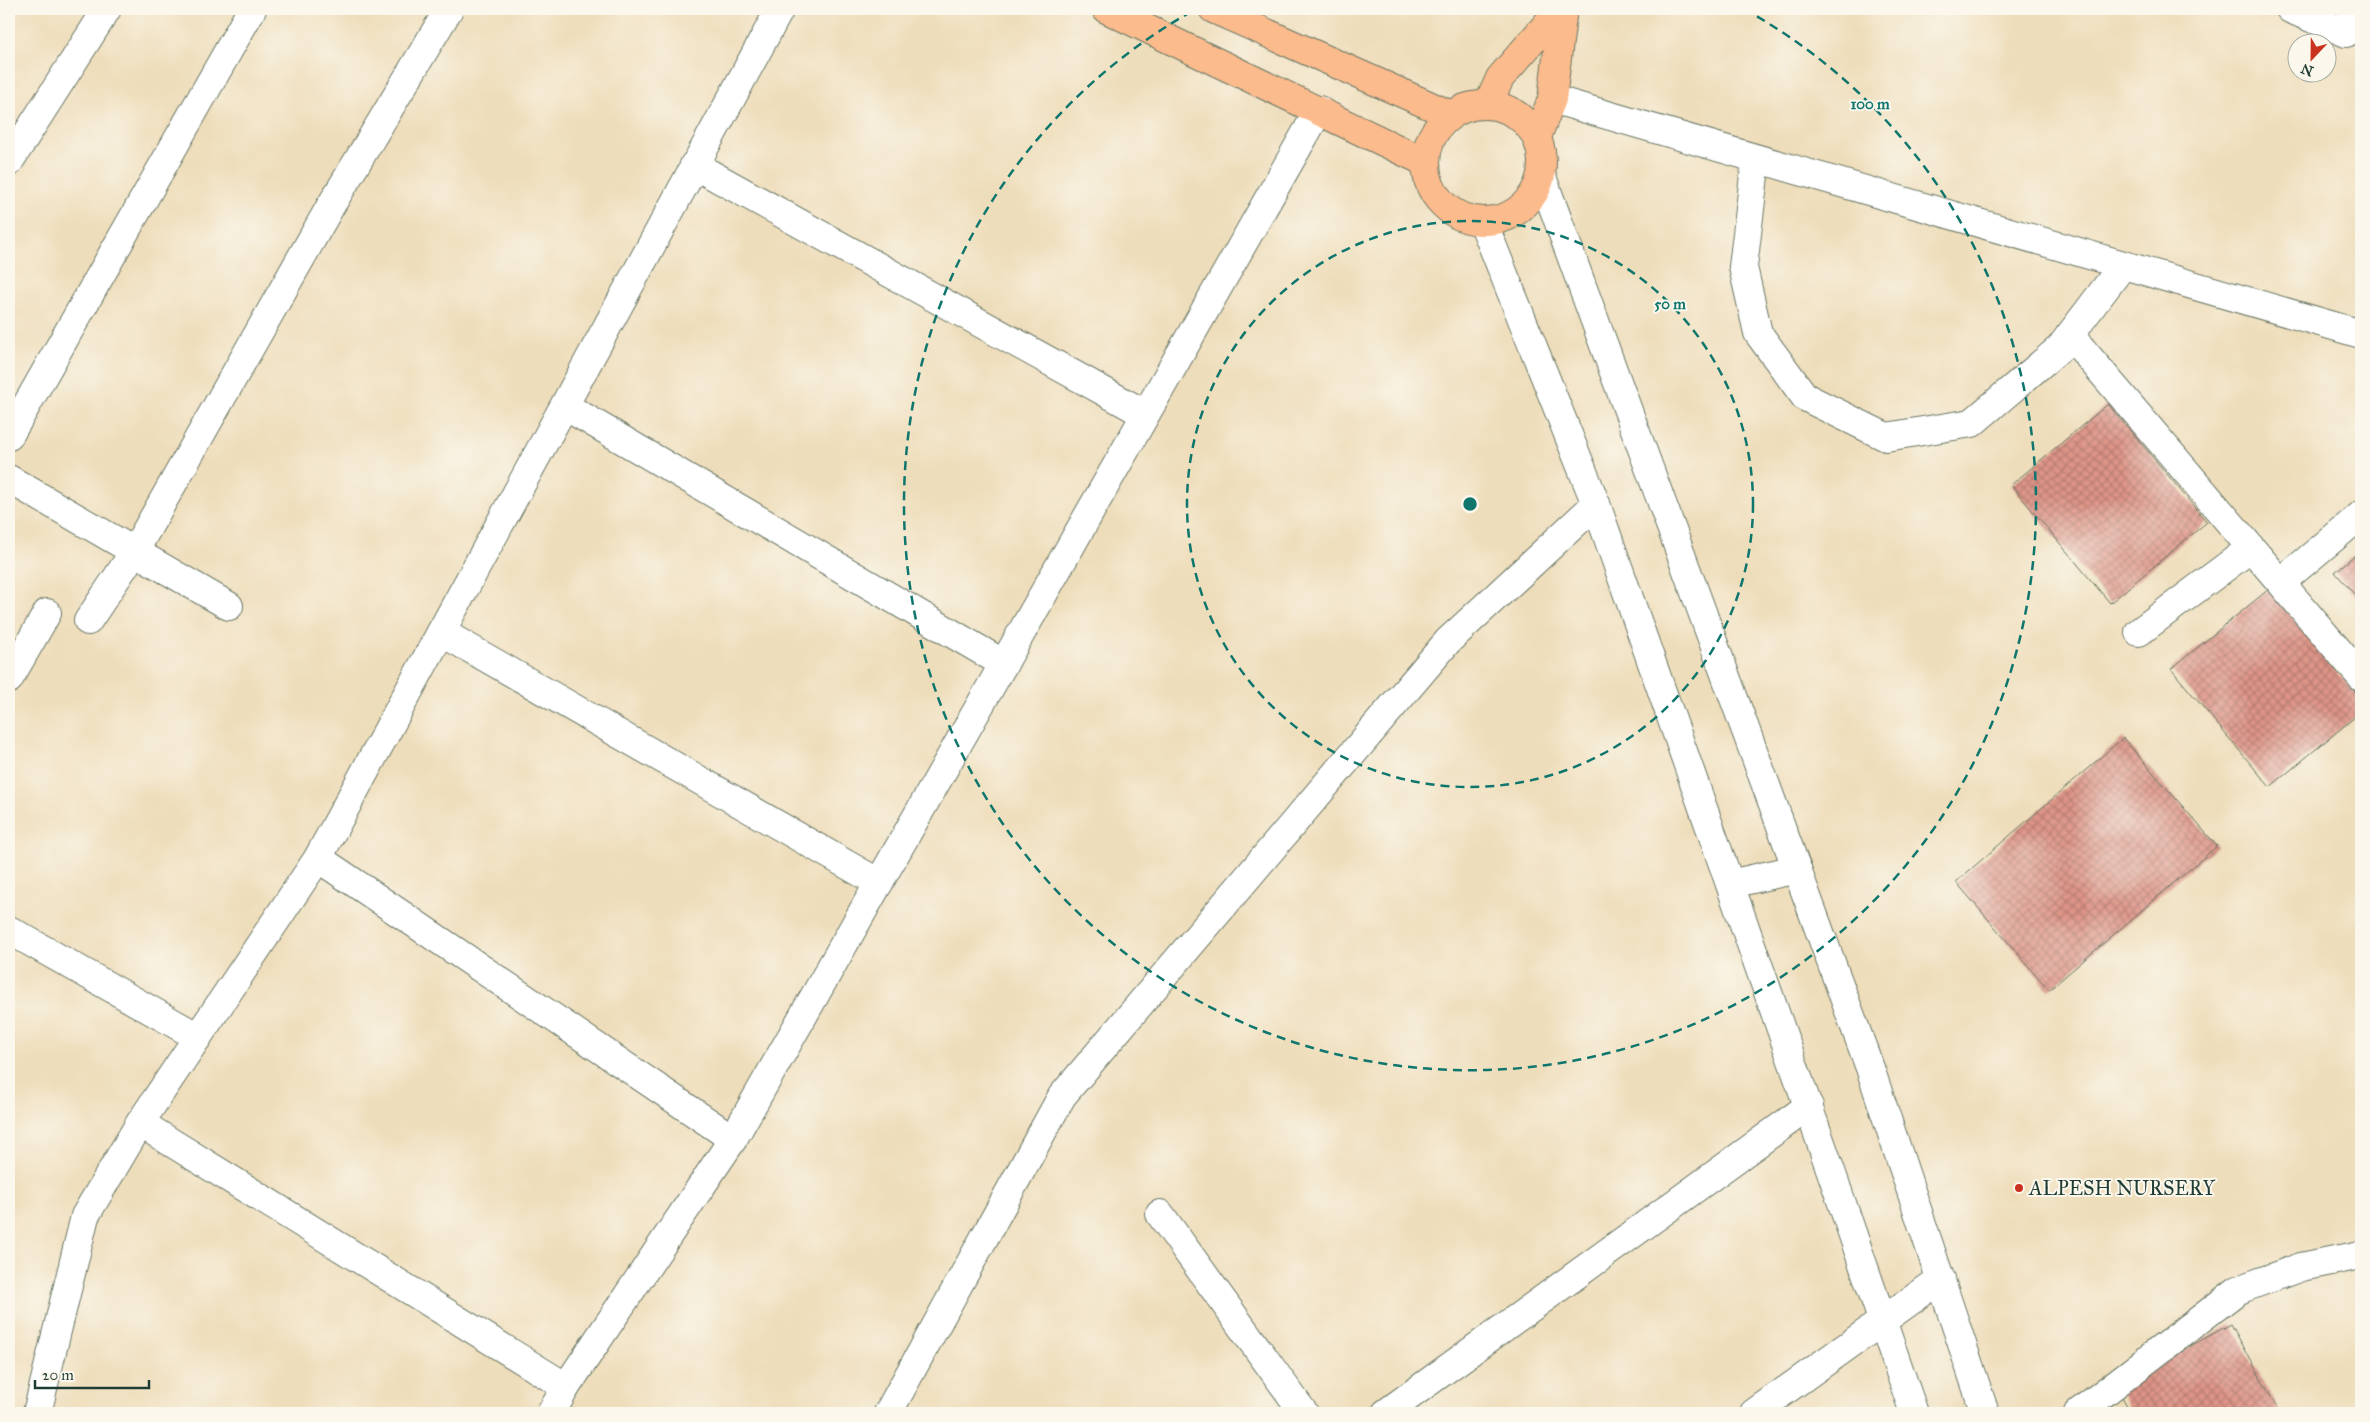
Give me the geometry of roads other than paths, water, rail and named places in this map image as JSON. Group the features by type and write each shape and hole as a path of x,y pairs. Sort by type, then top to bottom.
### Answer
{"main road":[{"path":"1106,9 1425,162"},
{"path":"1213,9 1451,114"},
{"path":"1488,105 1500,78 1562,9"},
{"path":"1537,137 1552,99 1562,9"},
{"path":"1488,105 1508,110 1525,121 1537,137 1543,156 1542,177 1534,195 1520,210 1502,220 1484,222 1465,219 1449,210 1436,197 1428,180 1425,162 1429,143 1437,127 1451,114 1468,107 1488,105"}],"street":[{"path":"9,162 107,9"},
{"path":"9,436 252,9"},
{"path":"88,622 134,552 330,207 449,9"},
{"path":"37,1413 85,1216 140,1123 318,858 780,9"},
{"path":"2290,9 2346,33 2352,19 2350,9"},
{"path":"1552,99 2361,334"},
{"path":"551,1413 566,1387 733,1139 1319,110"},
{"path":"1756,159 1743,267 1758,333 1805,398 1886,437 1972,423 2060,348 2123,265"},
{"path":"694,165 1145,414"},
{"path":"1542,177 1870,1068 1984,1413"},
{"path":"1484,222 1596,504 1914,1413"},
{"path":"2070,335 2361,676"},
{"path":"565,406 1004,664"},
{"path":"9,479 229,606"},
{"path":"888,1413 1062,1096 1448,641 1596,504"},
{"path":"2281,582 2361,514"},
{"path":"2139,632 2251,548"},
{"path":"9,679 47,613"},
{"path":"441,632 879,883"},
{"path":"318,858 733,1139"},
{"path":"1730,884 1797,869"},
{"path":"9,930 198,1037"},
{"path":"1386,1413 1808,1106"},
{"path":"140,1123 566,1387"},
{"path":"1160,1214 1304,1413"},
{"path":"2078,1413 2238,1290 2301,1267 2361,1255"},
{"path":"1754,1413 1941,1279"}],"place":[{"name":"ALPESH NURSERY","path":"2019,1188"}]}
